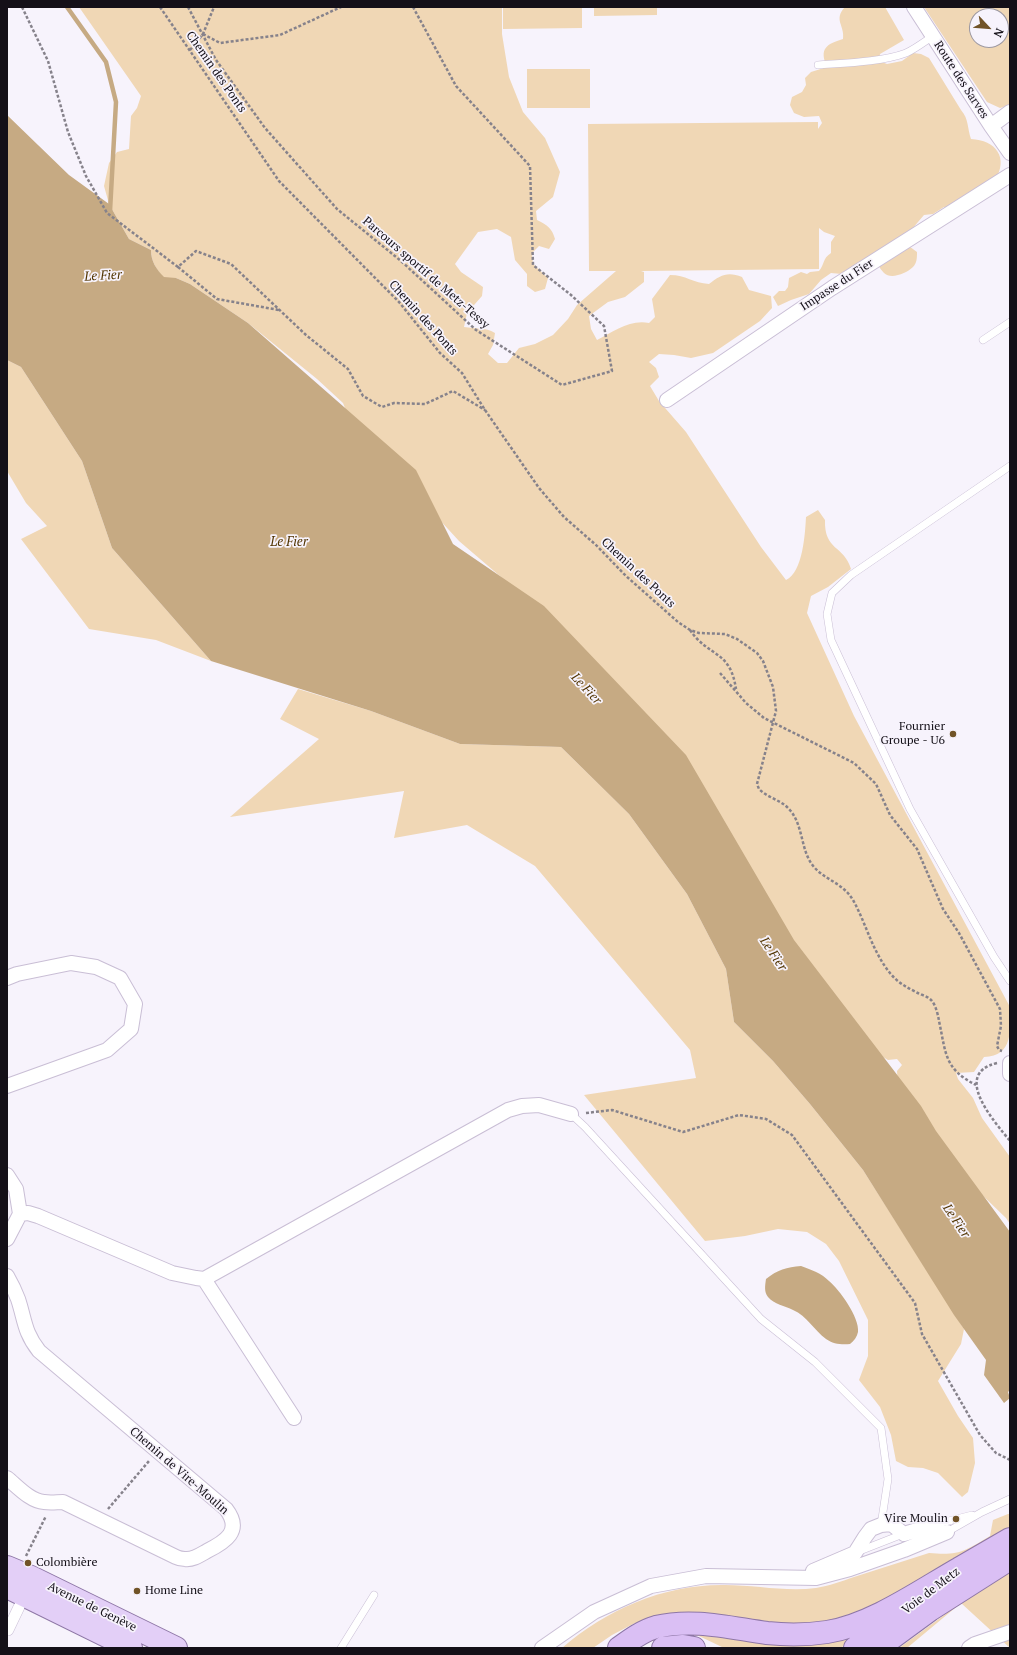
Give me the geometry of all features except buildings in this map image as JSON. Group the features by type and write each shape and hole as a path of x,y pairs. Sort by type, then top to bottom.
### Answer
{"highway":[{"name":"Voie de Metz","path":"855,1648 960,1568 1010,1539"},
{"name":"Voie de Metz","path":"883,1645 936,1606 1010,1558"},
{"path":"619,1648 634,1637 655,1628 682,1623 728,1626 768,1633 802,1634 828,1632 876,1616 960,1568"},
{"path":"663,1648 683,1646 694,1648"}],"main road":[{"name":"Avenue de Genève","path":"7,1567 31,1577 176,1648"},
{"name":"Avenue de Genève","path":"7,1587 131,1648"}],"street":[{"name":"Route des Sarves","path":"914,7 990,126 1010,152"},
{"path":"990,126 1010,112"},
{"name":"Impasse du Fier","path":"667,400 832,288 1010,175"},
{"path":"7,978 17,974 71,963 96,967 120,978 135,1004 131,1029 106,1050 7,1086"},
{"path":"1008,1060 1010,1074"},
{"path":"20,1214 28,1213 38,1216 172,1273 196,1278 204,1278 508,1110 522,1106 539,1105 571,1114"},
{"path":"7,1175 16,1189 20,1214 7,1239"},
{"name":"Chemin de Vire-Moulin","path":"7,1276 18,1299 26,1329 31,1341 39,1351 226,1509 232,1519 230,1535 227,1540 194,1558 185,1560 63,1502 38,1501 7,1478"},
{"path":"204,1278 294,1418"},
{"path":"797,1577 835,1563 855,1553 871,1529 881,1524 891,1524 904,1534 942,1528"},
{"path":"542,1648 594,1612 651,1586 706,1576 816,1578 836,1574 904,1550 942,1528"},
{"path":"904,1534 904,1550"},
{"path":"8,1630 19,1607"},
{"path":"969,1648 975,1644 1010,1632"}],"lane":[{"path":"818,65 852,63 906,53 933,36"},
{"path":"983,340 1010,322"},
{"path":"1010,466 851,574 832,593 827,614 831,640 910,809 994,958 1010,981"},
{"path":"571,1114 585,1127 761,1319 815,1362 881,1428 888,1478 881,1524"},
{"path":"942,1528 1010,1499"},
{"path":"942,1528 982,1512"},
{"path":"855,1553 904,1534"},
{"path":"341,1648 374,1595"}],"path":[{"path":"22,7 48,61 68,132 86,176 107,213 217,299 279,310"},
{"name":"Chemin des Ponts","path":"160,7 279,181 399,302 440,353 467,379 485,410 539,488 564,517 596,545 626,576 678,622 690,630 699,633 725,634 737,638 757,653 763,661 773,687 776,710 774,723 759,772 757,784 758,790 789,809 798,822 807,855 812,866 820,874 836,882 848,892 858,910 874,947 889,972 905,986 926,996 932,1001 938,1015 945,1052 949,1063 956,1072 976,1085"},
{"name":"Parcours sportif de Metz-Tessy","path":"188,7 216,60 265,128 337,209 401,261 476,330 562,385 612,371 604,326 571,295 533,265 530,166 456,86 413,7"},
{"path":"190,50 202,34 214,7"},
{"path":"202,34 220,43 280,35 341,7"},
{"path":"178,267 196,251 231,264 306,335 348,369 363,396 382,407 394,403 425,404 453,391 485,410"},
{"path":"690,630 701,644 722,657 729,665 733,674 736,690"},
{"path":"720,673 746,703 764,718 854,763 876,784 890,816 917,849 943,909 959,933 1000,1009 1001,1026 997,1046 1008,1060 991,1064 980,1074 976,1085 984,1108 1010,1141"},
{"path":"571,1114 612,1110 683,1132 738,1115 766,1119 792,1134 915,1303 922,1334 980,1435 996,1453 1010,1460"},
{"path":"99,1519 157,1451"},
{"path":"28,1552 38,1533"}],"shaded area":[{"path":"79,7 502,7 502,34 509,77 523,112 545,138 560,172 553,197 536,211 537,220 549,227 555,239 549,249 539,246 532,253 533,264 548,278 545,289 535,292 527,286 527,274 515,260 511,237 497,229 478,232 455,264 461,272 483,287 482,296 467,313 464,327 484,329 495,333 493,345 488,354 498,363 507,363 519,348 535,344 553,335 568,319 577,305 616,271 589,271 588,124 818,122 818,129 822,123 819,116 804,117 794,113 790,105 792,97 802,92 806,85 805,78 811,72 827,67 824,52 828,45 843,39 840,16 845,7 885,7 904,40 880,54 879,61 887,64 902,61 913,53 921,54 929,58 967,120 971,139 980,140 993,147 998,152 1001,164 995,180 955,207 944,207 933,214 924,215 906,236 906,244 917,252 916,262 910,269 895,276 887,275 878,265 842,274 831,273 821,280 809,294 778,306 773,297 779,291 785,291 788,287 789,278 801,272 807,274 810,272 819,271 826,257 831,253 831,242 835,236 824,232 819,228 819,269 641,271 644,272 644,282 625,297 608,302 589,316 591,329 597,340 628,325 642,322 649,323 655,317 652,299 670,275 681,276 709,284 724,275 737,275 742,277 749,290 771,296 772,308 760,321 713,353 691,358 659,354 649,362 656,368 659,377 650,386 659,401 686,432 761,547 786,580 792,576 800,561 804,542 806,517 818,510 825,520 826,530 831,543 848,561 851,569 828,587 811,596 807,613 854,716 1010,1007 1010,1033 1005,1047 1001,1052 994,1056 984,1057 974,1072 956,1073 958,1079 973,1098 982,1118 1010,1157 1010,1224 1006,1218 978,1191 898,1085 897,1071 902,1065 897,1059 888,1060 878,1054 501,577 459,541 351,423 343,403 317,379 248,323 190,284 176,278 164,278 154,265 151,250 129,239 109,204 104,186 109,163 117,152 129,149 131,116 137,108 141,96"},
{"path":"503,7 582,7 582,28 503,29"},
{"path":"594,7 657,7 657,15 594,16"},
{"path":"924,7 1010,7 1010,105 1000,108 987,102"},
{"path":"527,69 590,69 590,108 527,108"},
{"path":"7,360 21,367 82,461 112,548 211,661 156,640 89,629 21,539 47,526 26,503 7,471"},
{"path":"298,689 371,711 460,744 561,747 629,814 687,894 726,969 734,1022 773,1061 863,1170 964,1329 961,1344 938,1381 958,1416 973,1438 975,1463 968,1492 962,1497 938,1473 923,1468 908,1467 896,1461 891,1435 880,1407 859,1380 868,1356 868,1320 839,1261 826,1244 807,1232 778,1229 745,1236 705,1241 584,1095 696,1078 690,1050 535,866 467,825 394,838 404,791 230,817 319,739 280,719"},
{"path":"1010,1514 1010,1528 886,1602 813,1628 667,1617 635,1623 612,1635 593,1648 562,1648 579,1634 598,1622 618,1611 659,1594 703,1586 725,1585 782,1589 821,1587 929,1553 948,1554 968,1549 990,1536 993,1520"},
{"path":"1010,1567 1010,1648 961,1603 907,1648 899,1648"},
{"path":"665,1634 685,1634 673,1635 645,1643"},
{"path":"689,1634 851,1636 853,1638 841,1648 724,1648 699,1636"}],"water":[{"name":"Le Fier","path":"7,115 69,175 109,204 129,239 151,250 154,265 164,277 176,278 190,284 248,323 416,470 453,544 544,606 686,755 794,940 921,1106 936,1131 1010,1232 1010,1390 1008,1392 1010,1398 1004,1403 984,1375 986,1360 954,1315 863,1170 773,1061 734,1022 726,969 687,894 629,814 561,747 460,744 371,711 211,661 112,548 82,461 21,367 7,360"},
{"path":"801,1266 826,1278 838,1290 848,1304 858,1326 857,1336 850,1344 838,1344 829,1341 798,1313 773,1301 767,1295 765,1289 766,1279 774,1273 782,1270"}],"waterway":[{"path":"67,7 106,62 116,102 110,211"}],"place":[{"name":"Fournier Groupe - U6","path":"953,734"},
{"name":"Vire Moulin","path":"956,1519"},
{"name":"Colombière","path":"28,1563"},
{"name":"Home Line","path":"137,1591"}]}
